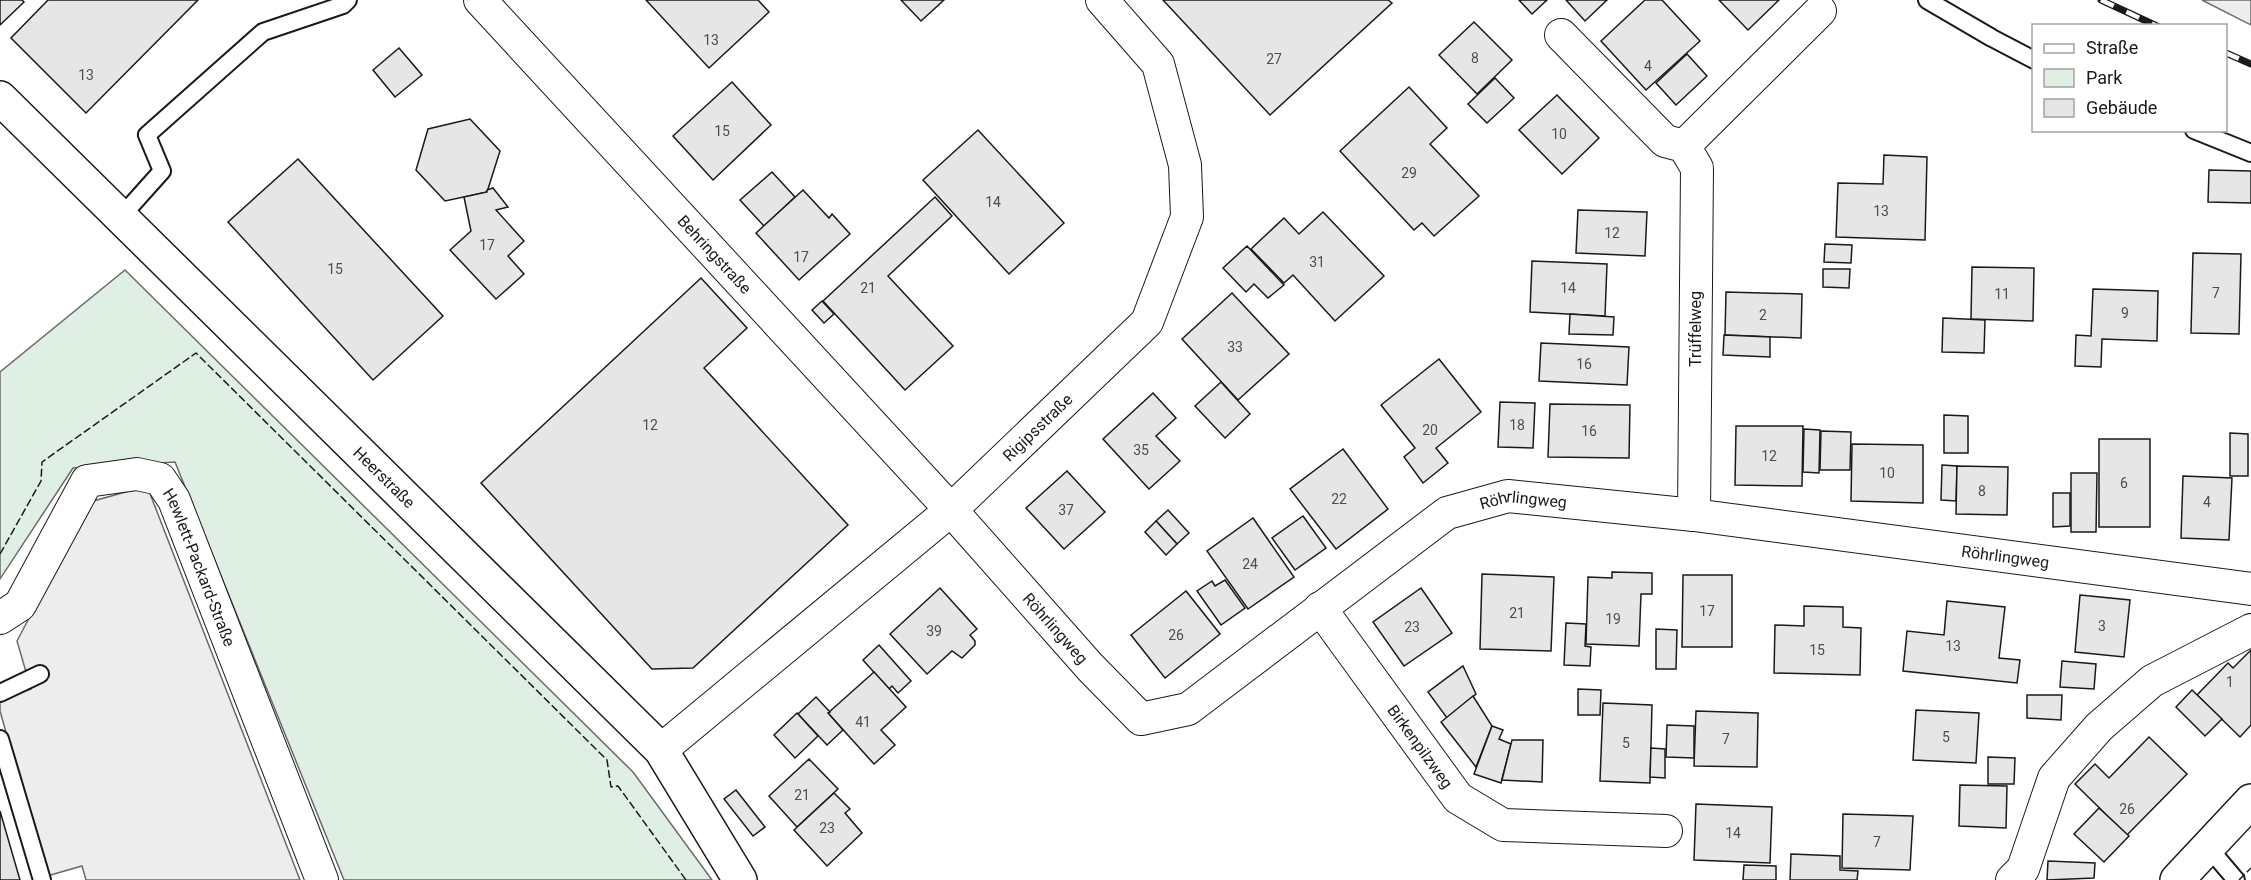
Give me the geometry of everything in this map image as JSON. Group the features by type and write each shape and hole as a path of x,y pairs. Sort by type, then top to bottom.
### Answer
{"street":[{"name":"Behringstraße","path":"480,0 951,510"},
{"name":"Rigipsstraße","path":"661,750 951,510 1147,322 1187,218 1185,165 1158,64 1108,2"},
{"path":"1561,35 1665,141 1684,146 1820,11"},
{"name":"Heerstraße","path":"0,98 661,750 740,880"},
{"name":"Trüffelweg","path":"1684,146 1697,168 1694,515"},
{"name":"Hewlett-Packard-Straße","path":"0,618 20,605 87,481 137,474 160,479 174,500 322,880"},
{"name":"Röhrlingweg","path":"951,510 1090,667 1141,719 1188,709 1447,513 1508,496 1694,515 2251,589"},
{"name":"Birkenpilzweg","path":"1320,608 1458,798 1503,825 1666,831"},
{"path":"2012,880 2023,869 2054,778 2099,728 2152,681 2251,630"},
{"path":"2177,880 2251,801"}],"lane":[{"path":"120,218 162,171 147,135 263,32 343,5 348,0"},
{"path":"1927,0 2032,59"},
{"path":"2199,132 2251,153"},
{"path":"0,693 40,674"},
{"path":"0,739 42,880"},
{"path":"2208,847 2236,880"}],"green space":[{"path":"125,270 633,772 712,880 344,880 175,462 73,468 0,579 0,372"}],"shaded area":[{"path":"2202,0 2251,0 2251,25"},
{"path":"147,486 300,880 86,880 82,866 47,876 0,711 0,700 31,689 17,641 90,502"}],"building":[{"path":"0,0 22,0 24,2 0,25"},
{"path":"48,0 198,0 86,113 11,38"},
{"path":"646,0 758,0 769,12 709,68"},
{"path":"901,0 944,0 921,21"},
{"path":"1163,0 1388,0 1392,3 1270,115"},
{"path":"1519,0 1547,0 1532,14"},
{"path":"1566,0 1607,0 1585,21"},
{"path":"1645,0 1662,0 1700,41 1646,90 1601,41"},
{"path":"1719,0 1779,0 1748,30"},
{"path":"1474,22 1512,60 1477,94 1439,55"},
{"path":"399,48 422,75 395,97 373,70"},
{"path":"1687,54 1707,76 1676,105 1656,83"},
{"path":"1495,78 1514,98 1487,123 1468,104"},
{"path":"732,82 771,125 713,180 673,136"},
{"path":"1409,87 1447,128 1430,144 1479,196 1434,236 1422,223 1414,230 1340,151"},
{"path":"1557,95 1599,138 1562,174 1519,130"},
{"path":"470,119 500,151 487,192 445,201 416,170 428,129"},
{"path":"978,130 1064,223 1009,274 923,180"},
{"path":"1884,155 1927,157 1925,240 1836,237 1838,183 1883,184"},
{"path":"298,159 443,316 373,380 228,222"},
{"path":"2209,170 2251,171 2251,203 2208,202"},
{"path":"772,172 795,197 764,226 740,200"},
{"path":"493,188 508,207 496,210 524,241 508,256 524,274 496,299 450,250 471,231 464,197 487,192"},
{"path":"803,190 829,218 832,214 850,234 799,280 756,233"},
{"path":"935,197 952,216 888,276 953,346 905,390 823,301"},
{"path":"1578,210 1647,212 1645,256 1576,253"},
{"path":"1323,212 1384,276 1335,321 1293,275 1284,283 1251,249 1284,218 1299,234"},
{"path":"1825,244 1852,245 1851,263 1824,262"},
{"path":"1247,246 1284,285 1268,298 1254,284 1246,292 1223,268"},
{"path":"2193,253 2241,254 2239,334 2191,333"},
{"path":"1532,261 1607,264 1605,316 1530,312"},
{"path":"1972,267 2034,268 2033,321 1971,319"},
{"path":"1823,269 1850,269 1849,288 1823,287"},
{"path":"701,278 747,328 704,368 848,525 693,668 652,669 481,483"},
{"path":"2093,289 2158,291 2157,341 2102,339 2101,367 2075,366 2076,335 2091,336"},
{"path":"1726,292 1802,294 1801,338 1725,335"},
{"path":"1232,293 1289,354 1238,400 1182,339"},
{"path":"822,301 834,314 824,323 812,310"},
{"path":"1570,314 1614,317 1613,335 1569,334"},
{"path":"1943,318 1985,320 1984,353 1942,352"},
{"path":"1724,335 1770,337 1770,357 1723,355"},
{"path":"1541,343 1629,347 1627,385 1539,381"},
{"path":"1439,359 1481,412 1436,448 1448,463 1423,483 1404,457 1415,448 1381,405"},
{"path":"1221,382 1250,414 1225,438 1195,406"},
{"path":"1153,393 1176,418 1156,436 1180,461 1149,489 1103,439"},
{"path":"1500,402 1535,403 1533,448 1498,447"},
{"path":"1550,404 1630,405 1629,458 1548,457"},
{"path":"1944,415 1968,416 1968,453 1944,453"},
{"path":"1736,426 1803,426 1802,486 1735,485"},
{"path":"1804,429 1820,430 1819,473 1803,472"},
{"path":"1821,431 1851,432 1850,470 1820,470"},
{"path":"2230,433 2248,434 2248,476 2230,476"},
{"path":"2099,439 2150,439 2150,527 2099,527"},
{"path":"1852,444 1923,445 1923,503 1851,501"},
{"path":"1343,449 1388,509 1336,549 1290,489"},
{"path":"1942,465 1957,466 1956,501 1941,500"},
{"path":"1957,466 2008,467 2007,515 1956,514"},
{"path":"1067,471 1105,512 1064,549 1026,508"},
{"path":"2071,473 2097,473 2096,532 2071,532"},
{"path":"2183,476 2232,478 2229,540 2181,538"},
{"path":"2053,493 2070,493 2070,526 2053,527"},
{"path":"1168,510 1189,533 1177,544 1156,521"},
{"path":"1303,516 1326,548 1295,570 1272,538"},
{"path":"1253,518 1294,577 1248,609 1207,551"},
{"path":"1156,521 1177,544 1166,555 1145,532"},
{"path":"1612,572 1652,573 1652,594 1641,594 1639,646 1586,644 1588,577 1612,578"},
{"path":"1482,574 1554,577 1551,651 1480,649"},
{"path":"1683,575 1732,575 1732,647 1682,647"},
{"path":"1225,580 1245,608 1221,625 1197,591 1212,581 1215,586"},
{"path":"940,588 977,629 970,635 975,645 962,658 952,651 927,674 890,634"},
{"path":"1421,588 1452,633 1404,666 1373,622"},
{"path":"1186,591 1220,634 1165,678 1131,635"},
{"path":"2080,595 2130,600 2124,657 2075,652"},
{"path":"1947,601 2005,607 1999,658 2020,660 2017,683 1903,671 1907,631 1944,635"},
{"path":"1804,606 1843,607 1843,627 1861,628 1860,675 1774,673 1775,625 1804,626"},
{"path":"1566,623 1586,624 1585,646 1591,647 1590,666 1564,665"},
{"path":"1656,629 1677,630 1676,669 1656,669"},
{"path":"879,645 911,681 898,693 892,686 889,689 863,660"},
{"path":"2251,650 2251,725 2240,737 2197,695 2228,663 2233,668"},
{"path":"2062,661 2096,664 2094,689 2060,687"},
{"path":"1463,666 1476,694 1447,718 1428,692"},
{"path":"874,672 906,707 881,730 895,745 874,764 828,713"},
{"path":"1578,689 1601,690 1600,715 1578,715"},
{"path":"2192,690 2222,719 2205,736 2176,707"},
{"path":"2027,695 2062,695 2061,720 2027,718"},
{"path":"1473,696 1492,726 1476,767 1441,722"},
{"path":"816,697 843,730 827,745 798,714"},
{"path":"1603,703 1652,705 1650,783 1600,781"},
{"path":"1916,710 1979,713 1976,763 1913,760"},
{"path":"1696,711 1758,713 1757,767 1694,766"},
{"path":"797,713 818,736 795,758 774,735"},
{"path":"1667,725 1694,726 1694,758 1666,757"},
{"path":"1492,726 1503,730 1499,739 1511,744 1501,783 1474,774"},
{"path":"2149,737 2187,774 2127,835 2075,784 2095,764 2109,778"},
{"path":"1512,740 1543,740 1542,782 1502,780"},
{"path":"1651,748 1665,749 1665,778 1650,777"},
{"path":"1988,757 2015,758 2014,784 1988,784"},
{"path":"809,759 838,789 797,827 769,796"},
{"path":"1960,785 2007,786 2006,828 1959,826"},
{"path":"736,790 765,827 753,836 724,799"},
{"path":"834,793 850,809 845,813 862,833 827,866 794,830"},
{"path":"1696,804 1772,807 1770,863 1694,860"},
{"path":"2099,808 2129,836 2104,862 2074,834"},
{"path":"0,811 20,880 0,880"},
{"path":"1843,814 1913,816 1910,870 1842,868"},
{"path":"1791,854 1840,856 1840,870 1858,871 1857,880 1790,880"},
{"path":"2048,861 2095,863 2094,878 2047,880"},
{"path":"1744,865 1776,866 1776,880 1743,880"}],"railway":[{"path":"2101,0 2153,24"},
{"path":"2227,53 2251,64"}],"fence":[{"path":"0,554 41,481 42,462 196,353 607,760 611,787 618,786 686,880"},
{"path":"2239,880 2251,868"}]}
